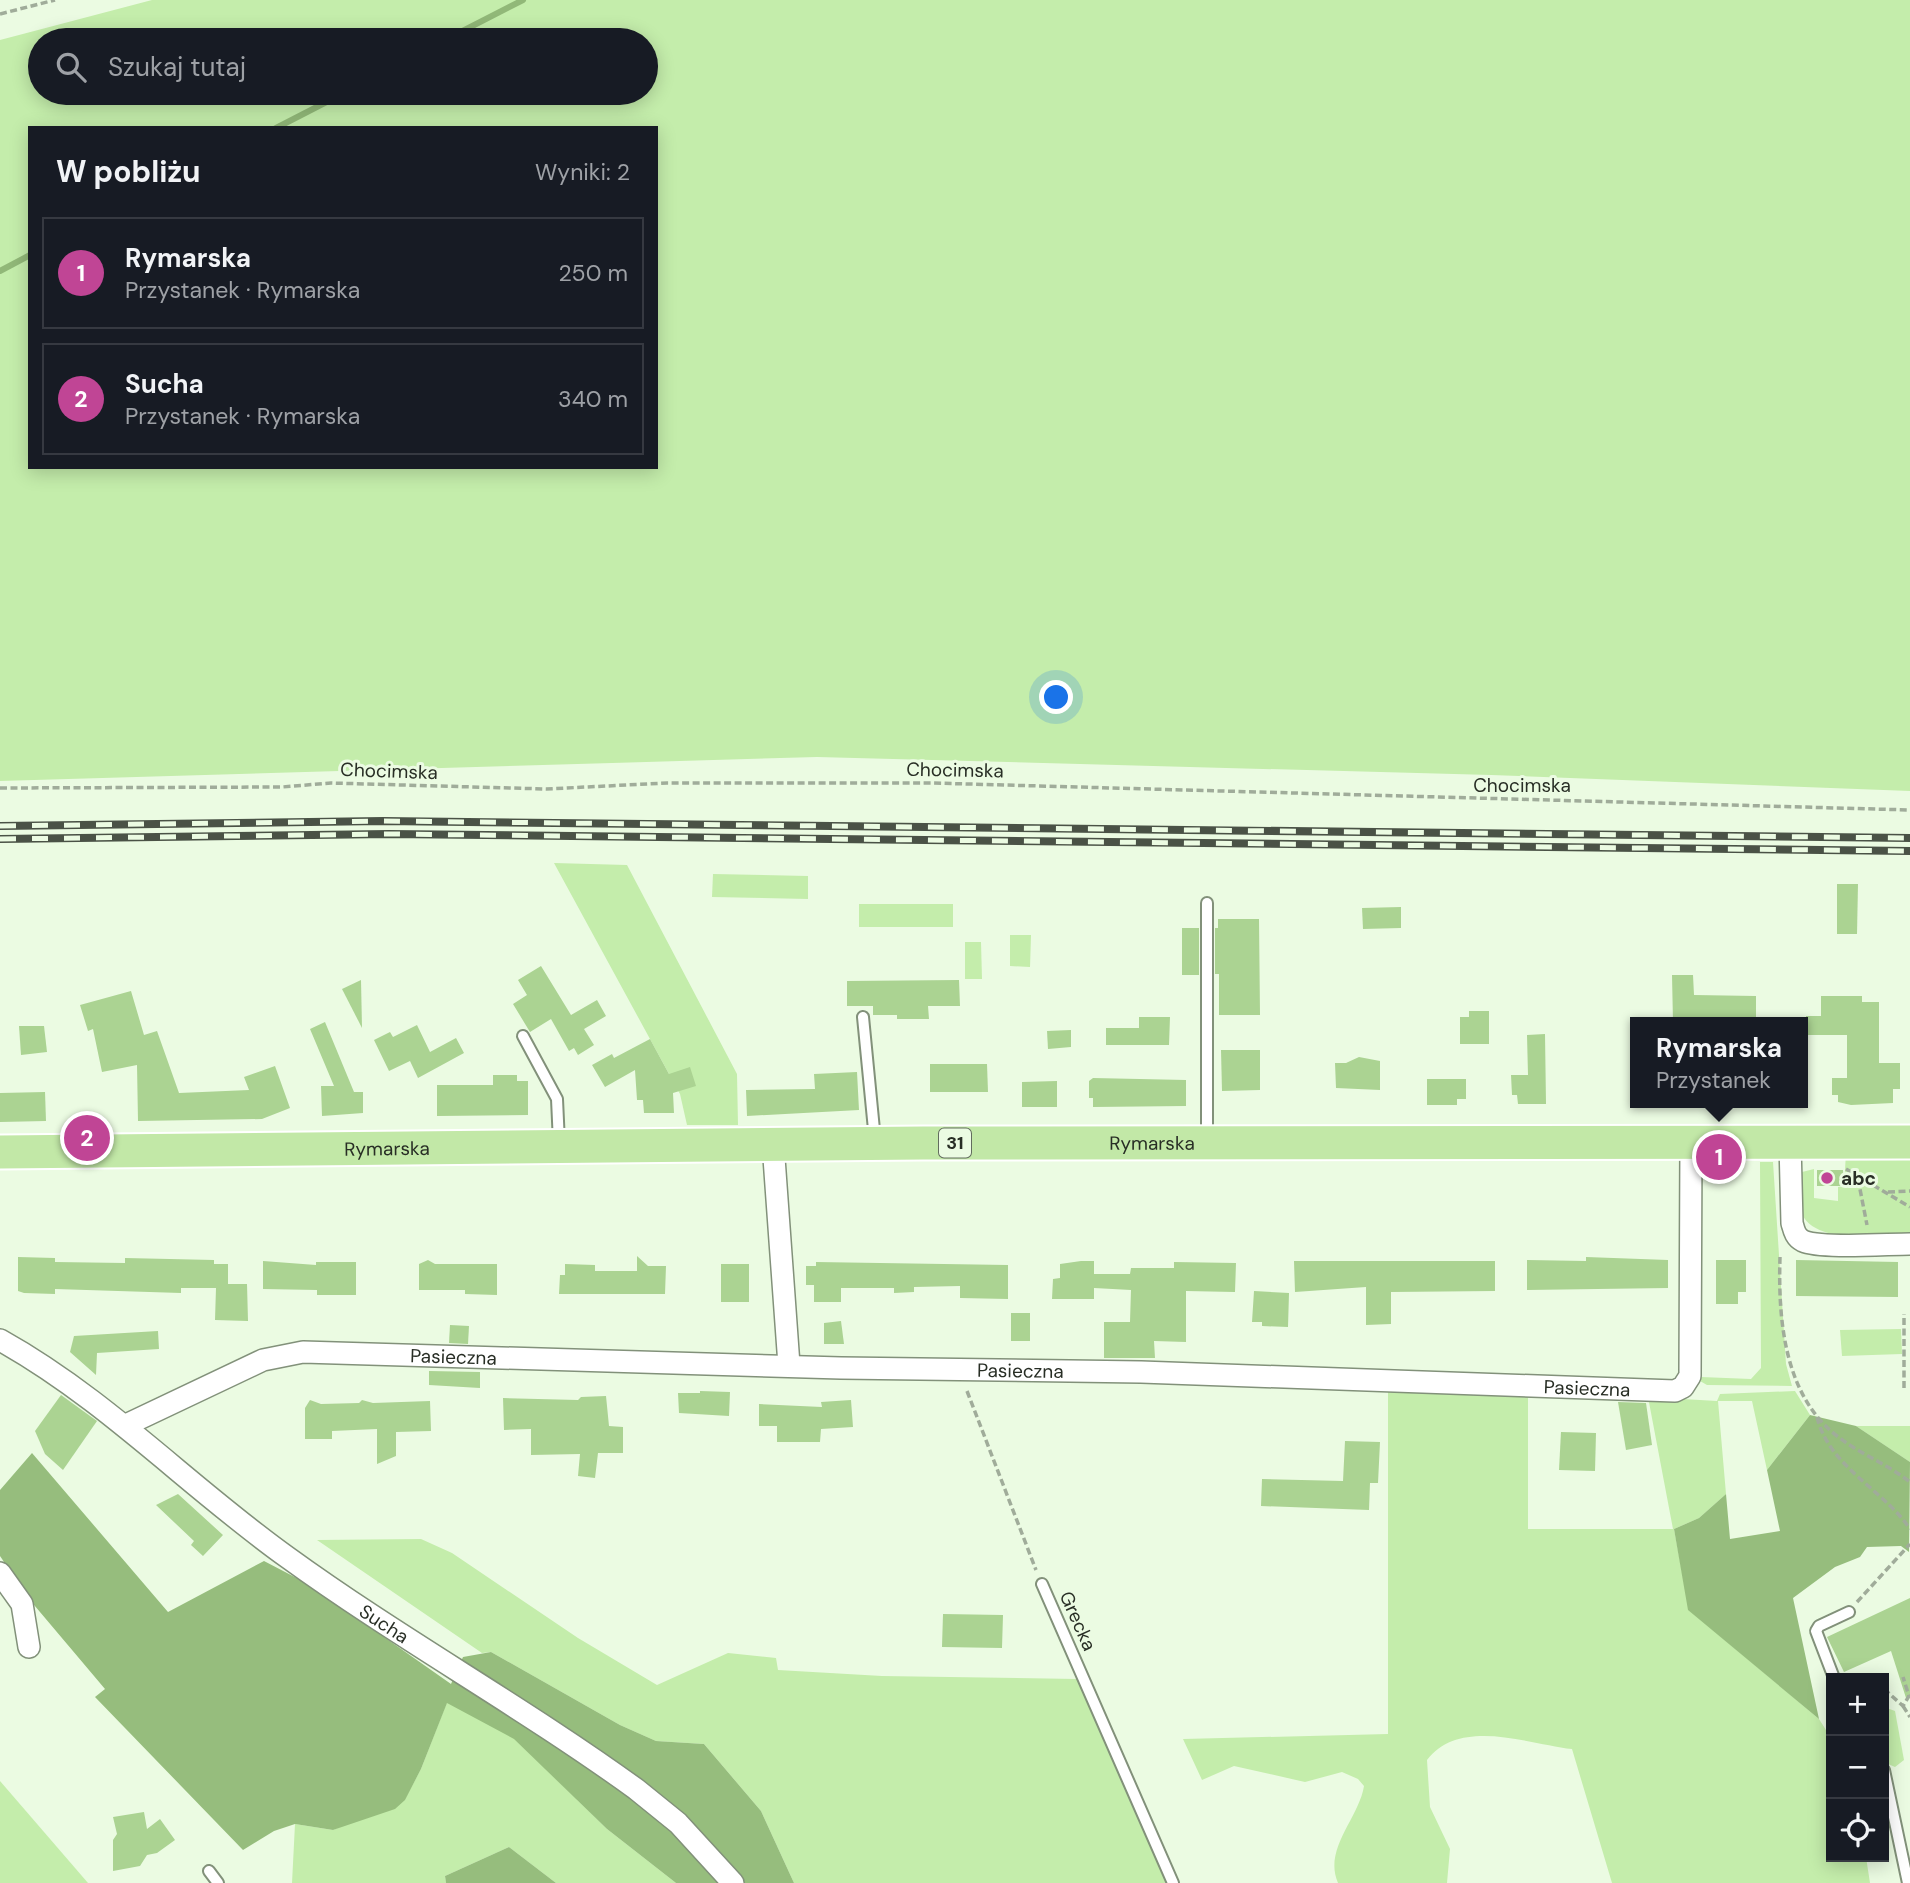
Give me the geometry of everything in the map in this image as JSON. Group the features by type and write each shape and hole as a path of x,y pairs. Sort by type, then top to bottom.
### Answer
{"main road":[{"name":"Rymarska","path":"0,1152 875,1143 1910,1142"}],"street":[{"name":"Pasieczna","path":"126,1425 263,1360 303,1352 1141,1373 1675,1391 1683,1387 1690,1376 1691,1143"},
{"path":"1790,1143 1791,1223 1796,1235 1804,1242 1910,1244"},
{"path":"773,1144 789,1365"},
{"name":"Sucha","path":"0,1340 56,1373 126,1425 230,1514 287,1558 636,1789 678,1823 733,1883"},
{"path":"0,1573 22,1604 29,1647"}],"lane":[{"path":"1207,903 1207,1143"},
{"path":"863,1017 875,1143"},
{"path":"523,1036 557,1099 559,1147"},
{"name":"Grecka","path":"1042,1584 1173,1883"},
{"path":"1832,1673 1816,1631 1849,1612"},
{"path":"1889,1794 1908,1883"},
{"path":"209,1871 218,1883"}],"path":[{"path":"0,14 55,0"},
{"name":"Chocimska","path":"0,788 282,787 331,783 546,789 667,783 932,783 1910,810"},
{"path":"1837,1162 1858,1179 1910,1207"},
{"path":"1858,1179 1871,1244"},
{"path":"1886,1192 1910,1191"},
{"path":"1780,1257 1780,1297 1794,1381 1817,1416 1837,1437 1910,1482"},
{"path":"1904,1314 1904,1388"},
{"name":"Grecka","path":"959,1370 1042,1584"},
{"path":"1817,1416 1823,1435 1847,1467 1887,1503 1910,1530"},
{"path":"1849,1612 1910,1544"},
{"path":"1903,1677 1909,1696 1903,1706"},
{"path":"1889,1693 1910,1710"},
{"path":"1903,1706 1910,1717"}],"green space":[{"path":"152,0 1910,0 1910,791 1491,775 817,757 0,781 0,40 28,33 28,105 658,105 658,28 46,28"},
{"path":"554,863 627,865 737,1074 738,1125 687,1125 680,1094"},
{"path":"713,874 808,876 808,899 712,897"},
{"path":"859,904 953,904 953,927 859,927"},
{"path":"1010,935 1031,935 1030,967 1010,966"},
{"path":"965,942 981,942 982,979 965,979"},
{"path":"1846,1153 1910,1154 1910,1236 1835,1235 1810,1224 1802,1214 1799,1175 1814,1169 1814,1198 1838,1201 1838,1187 1844,1186"},
{"path":"1760,1162 1773,1162 1786,1364 1792,1386 1707,1385 1700,1381 1701,1377 1751,1379 1761,1368"},
{"path":"1901,1329 1902,1354 1842,1356 1840,1330"},
{"path":"1795,1391 1810,1415 1767,1470 1752,1401 1718,1401 1726,1494 1699,1518 1674,1529 1689,1610 1819,1719 1826,1730 1826,1862 1867,1862 1870,1883 1612,1883 1572,1749 1515,1739 1476,1736 1457,1739 1441,1747 1427,1760 1430,1807 1450,1849 1447,1883 1338,1883 1335,1858 1338,1846 1364,1786 1358,1779 1342,1772 1305,1782 1234,1766 1202,1780 1183,1739 1388,1734 1388,1392 1528,1396 1528,1529 1673,1529 1648,1397 1717,1401 1720,1394"},
{"path":"1810,1415 1856,1426 1910,1462 1909,1552 1901,1546 1867,1547 1860,1557 1835,1567 1793,1598 1819,1719 1688,1610 1674,1529 1699,1518 1726,1494 1730,1539 1780,1531 1767,1470"},
{"path":"1856,1426 1910,1426 1910,1462"},
{"path":"32,1453 168,1612 264,1561 310,1585 451,1684 463,1657 491,1652 620,1725 656,1741 704,1744 761,1811 794,1883 676,1883 607,1829 514,1739 447,1703 421,1769 405,1800 395,1809 333,1830 295,1824 274,1831 243,1850 95,1697 105,1689 29,1599 0,1556 0,1490"},
{"path":"421,1539 452,1553 578,1638 657,1685 728,1653 776,1658 778,1670 882,1676 1077,1679 1109,1746 1167,1883 794,1883 761,1811 704,1744 656,1741 620,1725 491,1652 482,1653 317,1540"},
{"path":"447,1702 514,1738 607,1829 676,1883 556,1883 509,1847 445,1876 446,1883 292,1883 295,1824 333,1830 405,1799 421,1769"},
{"path":"1889,1709 1895,1711 1904,1760 1895,1767 1889,1764"},
{"path":"0,1781 88,1883 0,1883"},
{"path":"509,1847 556,1883 446,1883 445,1876"}],"building":[{"path":"1837,884 1858,884 1857,934 1837,934"},
{"path":"1401,907 1401,928 1363,929 1362,908"},
{"path":"1218,919 1259,919 1260,1015 1219,1015 1219,974 1215,974 1215,928 1218,928"},
{"path":"1182,928 1199,928 1199,975 1182,975"},
{"path":"541,966 571,1015 597,1000 606,1016 584,1029 594,1045 578,1055 574,1048 569,1051 551,1019 530,1032 513,1004 527,995 518,980"},
{"path":"1672,975 1693,975 1694,995 1756,996 1756,1017 1673,1017"},
{"path":"361,980 362,1028 342,989"},
{"path":"959,980 960,1006 928,1006 929,1019 897,1019 897,1015 873,1015 873,1006 847,1006 847,981"},
{"path":"131,991 144,1035 157,1031 179,1093 249,1090 244,1077 275,1066 290,1108 262,1119 138,1121 137,1065 102,1072 93,1029 88,1031 80,1005"},
{"path":"1821,996 1862,996 1862,1002 1879,1002 1879,1063 1900,1063 1900,1089 1893,1089 1893,1103 1851,1105 1838,1102 1838,1095 1832,1095 1832,1078 1847,1078 1847,1035 1808,1035 1806,1016 1821,1016"},
{"path":"1469,1011 1489,1011 1489,1044 1460,1044 1460,1017 1469,1017"},
{"path":"1139,1017 1170,1017 1169,1045 1106,1045 1106,1028 1139,1028"},
{"path":"325,1022 354,1092 363,1092 363,1113 322,1116 321,1086 334,1086 310,1029"},
{"path":"417,1025 430,1052 456,1038 464,1053 418,1078 410,1061 389,1071 374,1040 390,1032 393,1037"},
{"path":"19,1026 44,1026 47,1052 21,1055"},
{"path":"1071,1030 1071,1047 1048,1049 1047,1031"},
{"path":"1545,1034 1546,1104 1518,1104 1517,1095 1512,1095 1511,1075 1528,1075 1527,1035"},
{"path":"650,1039 669,1074 690,1067 696,1086 673,1093 674,1113 644,1113 643,1100 637,1100 635,1070 605,1087 592,1065 612,1054 614,1058"},
{"path":"1221,1050 1260,1050 1260,1090 1222,1091"},
{"path":"1359,1057 1380,1061 1380,1090 1336,1088 1335,1063 1346,1063"},
{"path":"930,1064 987,1064 988,1092 930,1092"},
{"path":"857,1072 859,1110 747,1116 746,1090 815,1089 814,1074"},
{"path":"493,1075 517,1075 517,1081 528,1081 528,1115 437,1116 437,1085 493,1085"},
{"path":"1093,1078 1186,1080 1186,1106 1093,1107 1093,1098 1089,1098 1089,1081"},
{"path":"1427,1079 1466,1079 1466,1099 1457,1099 1457,1105 1427,1105"},
{"path":"1057,1081 1057,1107 1022,1107 1022,1082"},
{"path":"45,1092 46,1121 0,1122 0,1093"},
{"path":"1817,1170 1843,1170 1844,1186 1817,1186"},
{"path":"637,1256 648,1266 666,1266 665,1294 559,1294 560,1275 565,1275 565,1264 595,1265 595,1271 637,1271"},
{"path":"18,1257 55,1258 55,1262 125,1263 125,1258 214,1260 214,1264 228,1264 228,1284 247,1284 248,1321 215,1320 216,1288 181,1288 181,1293 55,1289 55,1294 24,1293 18,1291"},
{"path":"1586,1257 1668,1260 1668,1288 1527,1290 1527,1260 1586,1261"},
{"path":"428,1260 435,1264 497,1264 497,1295 465,1294 465,1290 419,1290 419,1264"},
{"path":"1716,1260 1746,1260 1746,1292 1738,1292 1738,1304 1716,1304"},
{"path":"1796,1260 1898,1262 1898,1297 1796,1296"},
{"path":"263,1261 316,1265 316,1262 356,1262 356,1295 317,1295 317,1290 263,1289"},
{"path":"1094,1261 1094,1274 1130,1274 1131,1268 1174,1268 1174,1262 1236,1263 1235,1292 1186,1291 1186,1342 1154,1341 1155,1358 1104,1358 1104,1322 1130,1322 1131,1290 1094,1288 1094,1299 1052,1299 1053,1279 1060,1278 1060,1264"},
{"path":"1294,1261 1495,1261 1495,1291 1391,1292 1391,1324 1366,1325 1366,1287 1295,1292"},
{"path":"816,1262 1008,1265 1008,1299 960,1298 960,1286 914,1287 914,1292 894,1293 894,1288 841,1288 841,1302 814,1302 814,1285 806,1285 806,1266 816,1266"},
{"path":"721,1264 749,1264 749,1302 721,1302"},
{"path":"1254,1291 1289,1293 1288,1327 1262,1326 1262,1322 1252,1322"},
{"path":"1011,1313 1030,1313 1030,1341 1011,1341"},
{"path":"841,1321 844,1344 824,1344 824,1323"},
{"path":"450,1325 469,1326 468,1344 449,1343"},
{"path":"158,1331 159,1349 97,1353 96,1375 70,1352 74,1336"},
{"path":"429,1371 480,1372 480,1388 429,1385"},
{"path":"730,1392 729,1416 679,1413 678,1393"},
{"path":"61,1395 97,1421 63,1470 45,1454 35,1431"},
{"path":"606,1396 609,1426 623,1427 623,1453 598,1453 595,1478 578,1476 580,1454 531,1455 531,1429 504,1430 503,1398 578,1400 581,1397"},
{"path":"310,1400 321,1404 359,1403 362,1400 373,1403 430,1401 431,1431 396,1432 396,1456 377,1464 377,1429 332,1431 332,1439 305,1439 305,1408"},
{"path":"851,1400 853,1427 821,1429 820,1442 777,1442 777,1426 759,1426 759,1404 822,1407 821,1402"},
{"path":"1618,1402 1646,1403 1652,1445 1626,1450"},
{"path":"1561,1432 1596,1433 1595,1471 1559,1470"},
{"path":"1345,1441 1380,1442 1378,1483 1370,1483 1369,1510 1261,1506 1262,1479 1343,1481"},
{"path":"178,1494 223,1535 203,1556 191,1545 194,1541 156,1505"},
{"path":"1910,1598 1910,1698 1906,1698 1891,1651 1844,1672 1827,1637"},
{"path":"943,1614 1003,1615 1002,1648 942,1647"},
{"path":"144,1812 147,1829 160,1819 175,1840 157,1853 147,1855 140,1866 113,1871 113,1840 117,1834 113,1817"}],"waterway":[{"path":"468,28 523,0"},
{"path":"280,126 321,105"},
{"path":"0,271 28,256"}],"railway":[{"path":"0,826 383,821 1910,838"},
{"path":"0,839 389,834 1910,851"}],"place":[{"name":"Sucha","path":"87,1138"},
{"name":"Rymarska","path":"1719,1157"},
{"name":"abc","path":"1827,1178"}]}
